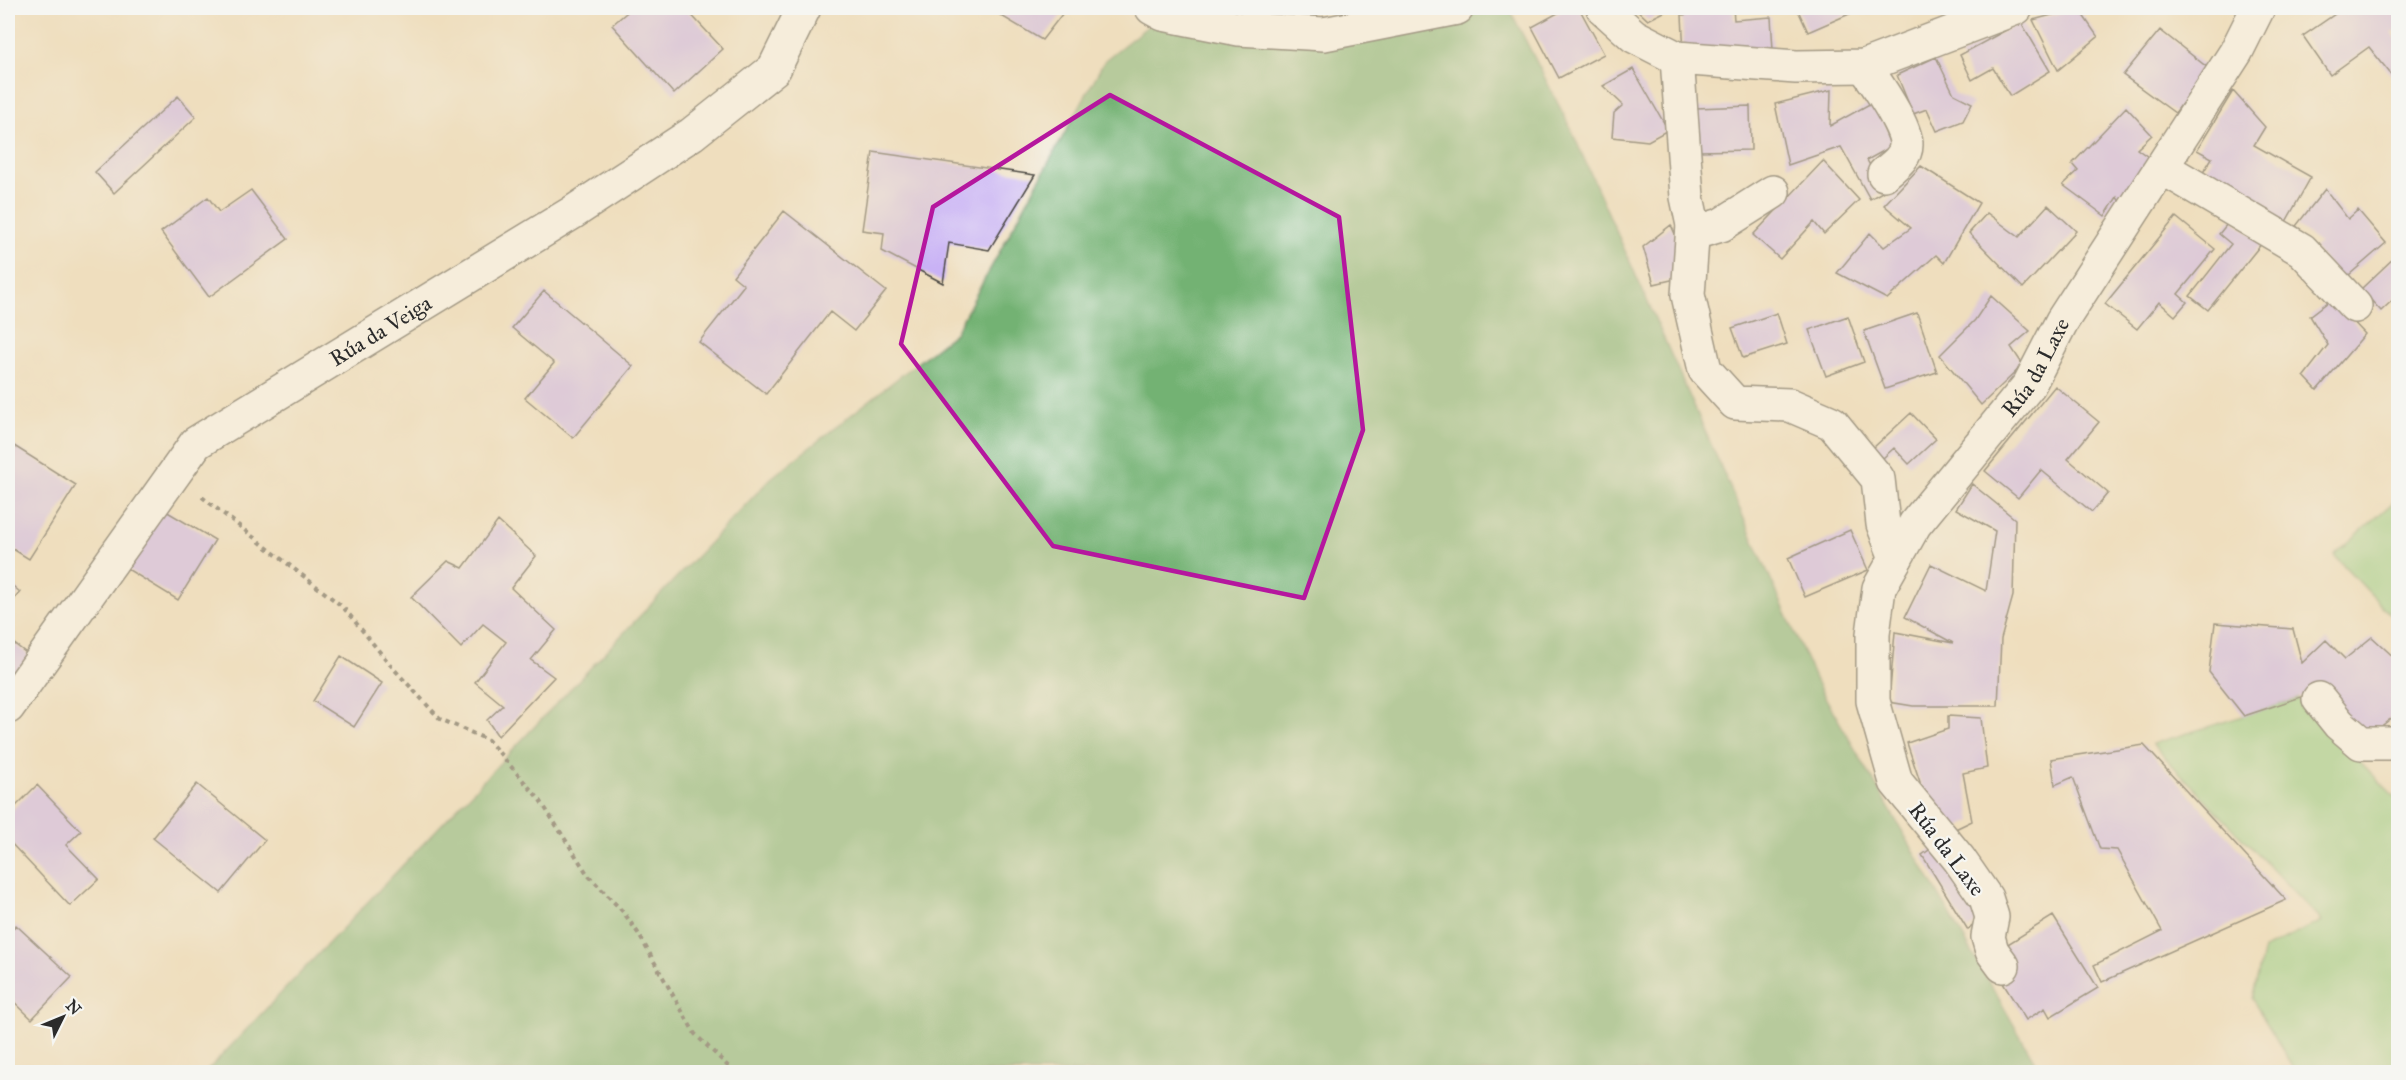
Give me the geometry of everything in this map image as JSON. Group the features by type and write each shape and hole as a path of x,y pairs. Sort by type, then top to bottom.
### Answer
{"street":[{"name":"Rúa da Veiga","path":"8,707 196,443 572,213 692,134 774,69 804,8"},
{"path":"1152,8 1163,14 1239,29 1324,34 1456,8"},
{"path":"1603,8 1634,36 1677,58 1796,67 1864,66 2016,8"},
{"name":"Rúa da Laxe","path":"2002,966 1992,951 1988,937 1992,917 1986,898 1959,859 1896,782 1873,701 1872,634 1879,588 1915,524 2029,385 2062,321 2163,168 2236,52 2259,8"},
{"path":"1677,58 1687,197 1694,225 1688,295 1705,370 1735,403 1790,405 1832,423 1878,479 1883,524 1896,558"},
{"path":"1864,66 1890,104 1907,143 1903,157 1884,174"},
{"path":"2163,168 2302,250 2355,306"},
{"path":"1694,225 1704,230 1722,225 1773,192"},
{"path":"2319,699 2339,724 2361,743 2398,743"}],"path":[{"path":"173,475 343,606 393,668 440,719 488,740 540,800 588,875 624,913 638,933 695,1034 734,1072"}],"highlighted area":[{"path":"1110,95 1339,217 1363,430 1304,598 1053,546 901,344 933,207"}],"green space":[{"path":"1457,8 1509,8 1570,127 1817,683 2041,1072 206,1072 771,478 955,333 1105,60 1163,14 1239,29"},
{"path":"2398,498 2398,623 2334,555"},
{"path":"2298,699 2398,800 2398,1072 2296,1072 2252,999 2264,949 2322,921 2152,744"}],"building":[{"path":"632,8 685,8 723,49 674,94 612,25"},
{"path":"988,8 1064,8 1066,9 1042,40"},
{"path":"1567,8 1579,8 1604,54 1559,78 1532,27"},
{"path":"1635,8 1672,8 1648,20"},
{"path":"1706,8 1733,8 1734,20 1771,17 1773,50 1684,54 1682,15 1707,12"},
{"path":"1797,8 1863,8 1808,32"},
{"path":"2078,8 2098,37 2058,70 2033,20"},
{"path":"2344,8 2398,8 2398,30 2392,33 2398,41 2398,83 2369,47 2330,75 2303,36"},
{"path":"2021,22 2050,71 2010,96 1993,68 1972,80 1960,55"},
{"path":"2160,30 2208,68 2175,113 2123,75"},
{"path":"1936,57 1954,94 1972,103 1963,121 1937,131 1927,109 1913,114 1897,75"},
{"path":"1633,69 1668,130 1648,141 1612,137 1614,113 1623,105 1603,86"},
{"path":"1831,90 1830,126 1873,102 1896,144 1867,160 1884,191 1870,199 1841,147 1788,165 1775,104"},
{"path":"2233,91 2265,127 2254,145 2311,177 2283,227 2199,179 2212,158 2197,150"},
{"path":"178,96 196,117 114,193 95,172"},
{"path":"1750,106 1751,150 1698,151 1696,108"},
{"path":"2126,107 2152,135 2137,149 2151,159 2122,206 2117,197 2105,216 2063,185 2078,171 2072,164"},
{"path":"873,152 1035,175 989,250 949,243 943,283 882,251 884,233 862,230"},
{"path":"1823,161 1859,200 1824,234 1814,222 1780,259 1753,235"},
{"path":"1921,166 1979,203 1944,263 1936,255 1887,299 1837,273 1870,233 1884,247 1911,228 1884,205"},
{"path":"2325,189 2348,219 2358,210 2386,243 2342,281 2314,248 2319,243 2296,226"},
{"path":"251,190 288,239 209,297 161,232 208,197 219,212"},
{"path":"2048,205 2076,231 2023,288 1969,233 1987,213 2019,237"},
{"path":"784,211 886,291 854,331 830,312 766,394 699,342 744,285 733,276"},
{"path":"2176,217 2215,249 2178,294 2187,302 2175,316 2159,302 2137,329 2105,304"},
{"path":"2231,219 2262,243 2208,310 2190,296 2231,244 2219,234"},
{"path":"1671,225 1686,259 1684,277 1654,284 1643,247"},
{"path":"2398,254 2398,295 2381,311 2361,289"},
{"path":"544,291 633,366 573,438 525,398 554,363 512,328"},
{"path":"1991,296 2030,331 2011,347 2023,365 1981,405 1940,355 1975,320"},
{"path":"2332,299 2365,334 2317,390 2304,376 2328,345 2310,316"},
{"path":"1777,313 1787,344 1743,358 1732,328"},
{"path":"1917,313 1937,372 1885,389 1864,331"},
{"path":"1848,316 1864,362 1826,376 1809,330"},
{"path":"2055,386 2099,422 2068,459 2108,493 2092,512 2041,470 2018,498 1985,471"},
{"path":"1911,413 1936,439 1909,464 1894,448 1883,458 1873,448"},
{"path":"11,444 76,485 29,559 8,546 8,450"},
{"path":"1972,484 2015,519 2013,596 2001,639 1998,706 1913,706 1889,702 1895,632 1953,643 1905,617 1931,564 1986,591 1995,531 1956,509"},
{"path":"159,507 215,540 178,600 124,567"},
{"path":"498,521 536,556 511,588 556,630 531,660 554,677 498,736 487,720 503,705 475,682 506,642 483,624 461,648 411,597 448,561 463,568"},
{"path":"1850,530 1868,570 1805,597 1788,558"},
{"path":"8,582 20,592 8,607"},
{"path":"2215,623 2293,629 2302,663 2326,640 2345,659 2372,637 2398,661 2398,713 2370,735 2310,694 2244,716 2209,672"},
{"path":"8,639 30,656 8,686"},
{"path":"341,656 382,683 354,727 313,701"},
{"path":"1948,716 1981,718 1987,768 1963,773 1972,821 1945,834 1925,812 1920,782 1907,743 1948,729"},
{"path":"2144,745 2286,900 2102,982 2094,965 2162,931 2117,850 2100,849 2073,777 2055,785 2051,759"},
{"path":"197,784 265,840 221,893 153,838"},
{"path":"37,785 81,831 66,845 99,879 70,906 8,840 8,814"},
{"path":"1935,846 1984,915 1968,930 1922,855"},
{"path":"2053,916 2098,988 2050,1017 2045,1008 2026,1020 2001,980 2003,947"},
{"path":"16,925 72,977 32,1019 8,996 8,934"}]}
